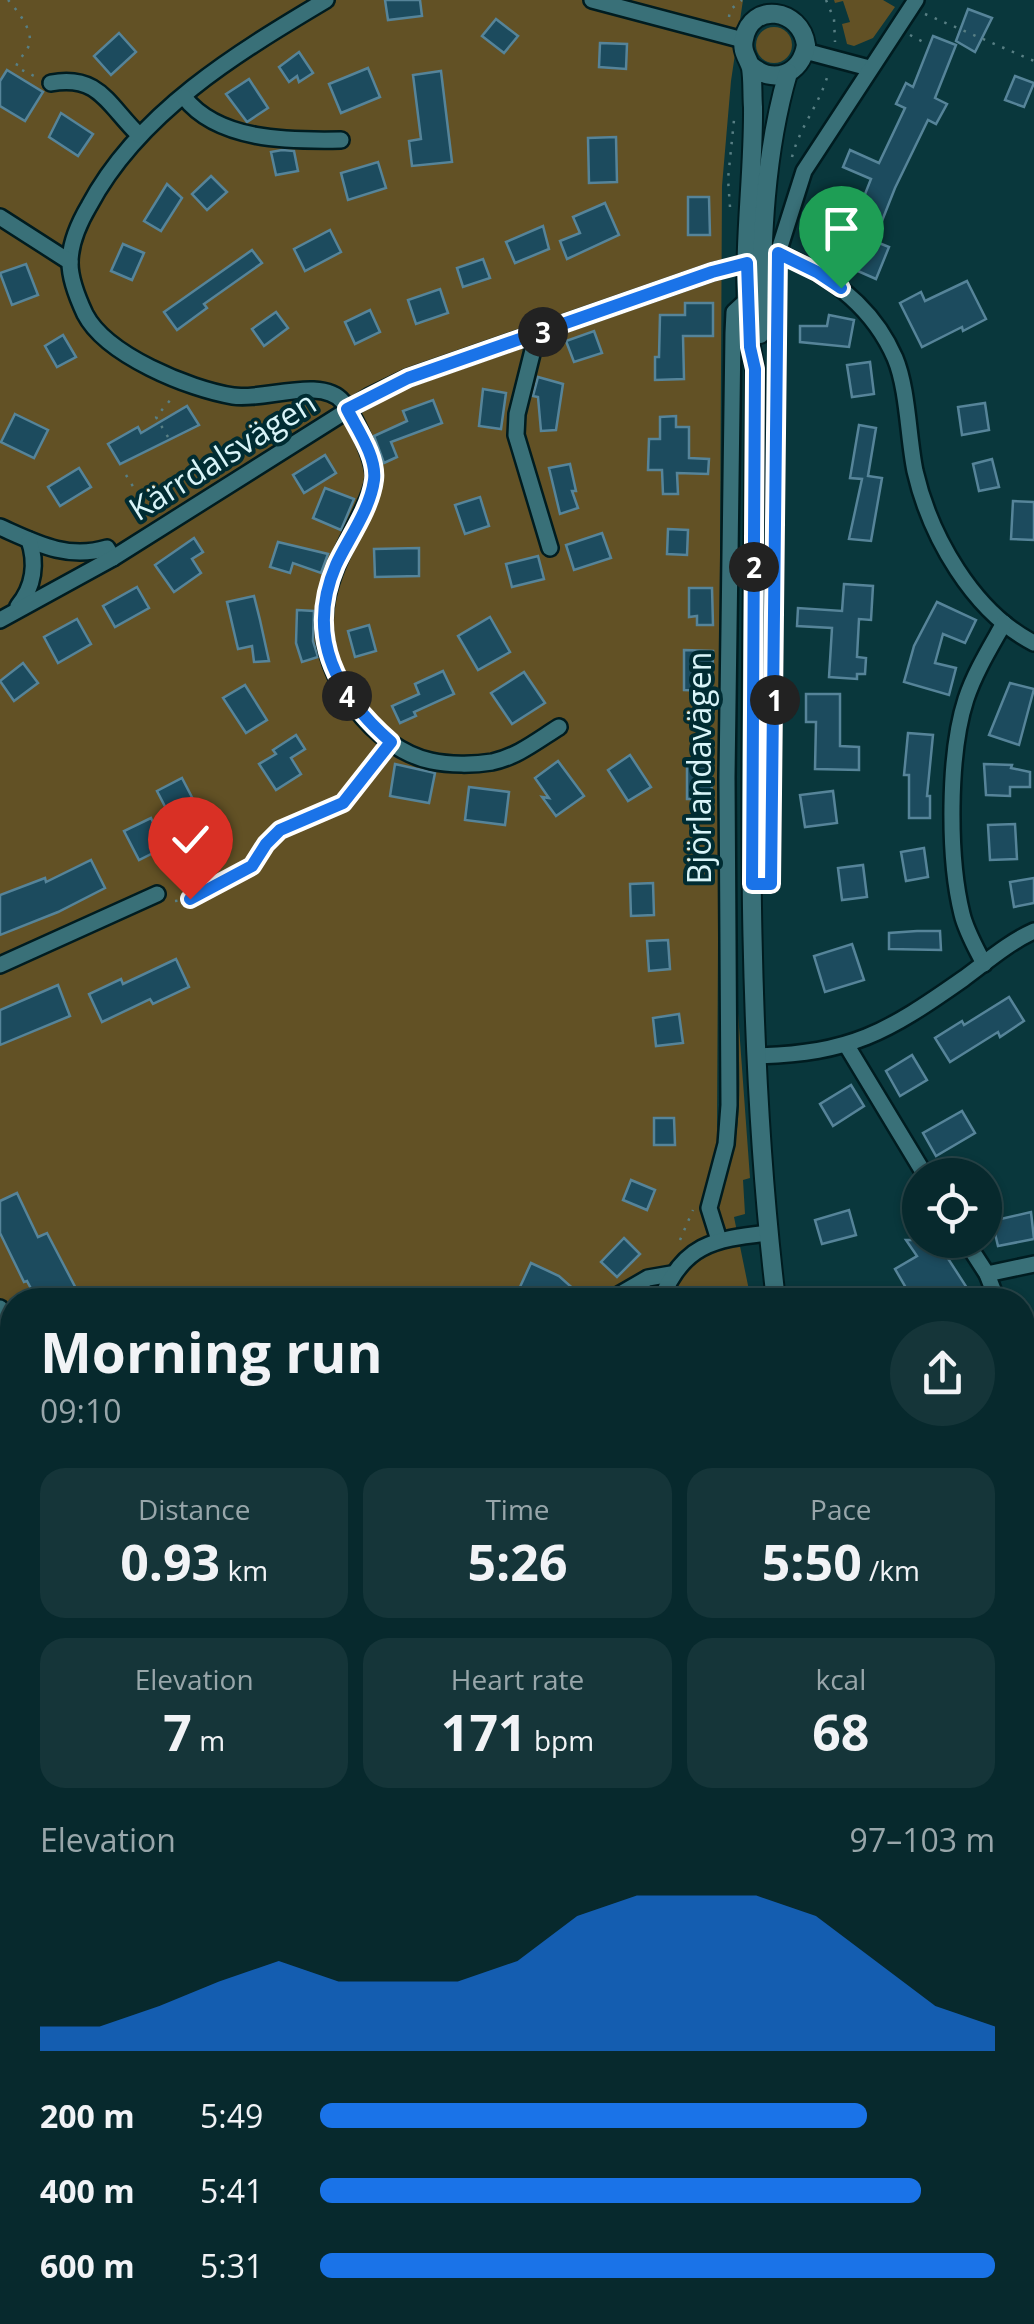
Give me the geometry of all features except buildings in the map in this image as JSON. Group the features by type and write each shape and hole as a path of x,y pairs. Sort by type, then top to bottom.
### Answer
{"street":[{"path":"326,0 252,44 139,135 117,162 79,226 70,262 81,304 92,328 128,357 180,378 232,396 306,389 334,394 347,409 373,462 374,480 335,568 324,620 325,647 350,695 391,742 430,761 491,762 515,754 559,727"},
{"path":"592,0 655,8 743,40 756,19 782,7 800,28 805,51 869,68"},
{"path":"914,4 869,68 800,182 770,251 817,272 841,288 880,329 897,362 916,472 940,539 966,580 1004,623 1034,643"},
{"name":"Björlandavägen","path":"743,40 750,65 752,158 747,263 750,347 755,369 752,884 756,1056 775,1288"},
{"name":"Björlandavägen","path":"755,369 770,251 778,108 788,74 797,67 805,51"},
{"path":"750,65 768,76 788,74"},
{"path":"51,83 84,81 139,135"},
{"path":"184,97 205,119 237,131 341,140"},
{"path":"3,223 70,262"},
{"name":"Björlandavägen","path":"752,884 771,884 770,251"},
{"name":"Kärrdalsvägen","path":"0,620 113,558 347,409 408,378 747,263 770,251"},
{"name":"Björlandavägen","path":"719,1240 709,1208 726,1144 729,1105 727,777 732,333 734,312 748,299"},
{"path":"530,337 533,350 516,436 550,548"},
{"path":"0,527 55,550 78,554 107,548 113,558"},
{"path":"15,610 32,584 34,564 29,540"},
{"path":"984,964 962,915 952,843 956,764 967,698 1004,623"},
{"path":"0,965 157,894"},
{"path":"756,1056 803,1054 847,1046 908,1017 1034,931"},
{"path":"847,1046 914,1158"},
{"path":"666,1288 671,1274 685,1258 719,1240 768,1233"},
{"path":"976,1258 992,1288"},
{"path":"986,1274 1034,1264"},
{"path":"631,1288 648,1278 671,1274"}],"path":[{"path":"8,0 18,10 30,37 16,66 51,83"},
{"path":"800,182 790,169 792,156 806,116 824,86 836,40 834,19 826,0"},
{"path":"914,4 1034,61"},
{"path":"730,217 728,180 734,119"},
{"path":"168,437 156,417 170,403 180,378"},
{"path":"126,475 158,528"},
{"path":"157,894 175,901 190,899 252,866 280,830 343,803 391,742"}],"shaded area":[{"path":"0,0 743,0 722,186 717,1127 727,1173 738,1114 738,1013 750,1178 743,1180 745,1214 734,1217 749,1288 0,1288"},
{"path":"834,0 883,0 895,7 873,38 854,46 847,44 842,24 850,22 843,1"},
{"path":"774,27 787,32 792,45 787,58 774,63 761,58 756,45 761,32"}],"route":[{"path":"190,899 252,866 280,830 343,803 391,742 348,697 325,647 327,596 335,568 374,480 373,462 347,409 408,378 747,263 750,347 755,369 752,884 771,884 778,253 841,288"}]}
